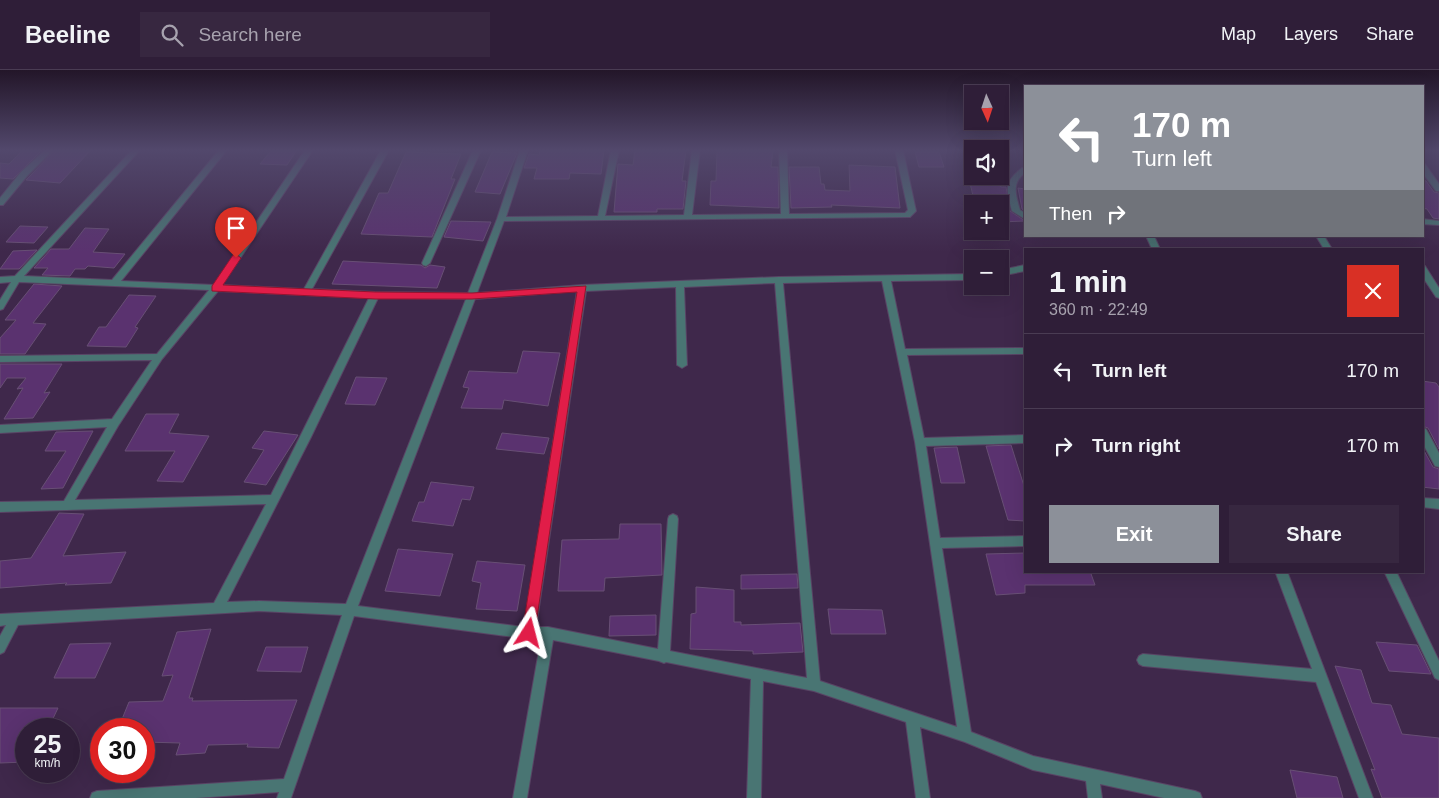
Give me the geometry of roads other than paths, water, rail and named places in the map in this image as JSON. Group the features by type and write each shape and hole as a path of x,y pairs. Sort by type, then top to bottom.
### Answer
{"street":[{"path":"0,203 16,184"},
{"path":"0,307 17,279 105,184"},
{"path":"115,283 195,184"},
{"path":"68,503 115,422 159,357 216,288 286,184"},
{"path":"307,291 366,184"},
{"path":"426,263 462,184"},
{"path":"284,798 350,610 472,296 513,184"},
{"path":"600,218 608,184"},
{"path":"688,216 692,184"},
{"path":"785,184 785,215"},
{"path":"501,219 911,214 905,184"},
{"path":"1011,184 1010,188 1016,211 1024,216"},
{"path":"1424,221 1439,222"},
{"path":"1321,237 1327,248"},
{"path":"1009,271 1024,268"},
{"path":"1424,271 1439,295"},
{"path":"0,280 17,279 375,295 472,296 582,288 779,280 964,277"},
{"path":"886,279 920,442 965,736"},
{"path":"779,280 814,686"},
{"path":"680,284 682,365"},
{"path":"529,633 582,288"},
{"path":"218,608 375,295"},
{"path":"901,352 1024,351"},
{"path":"0,359 159,357"},
{"path":"0,429 115,422"},
{"path":"1424,436 1439,463"},
{"path":"920,442 1024,439"},
{"path":"0,506 274,499"},
{"path":"1424,502 1439,504"},
{"path":"664,657 673,519"},
{"path":"935,543 1024,541"},
{"path":"1283,573 1366,798"},
{"path":"1391,573 1439,674"},
{"path":"0,620 259,606 350,610 529,633 548,633 814,686 965,736 1033,763 1195,798"},
{"path":"0,648 15,619"},
{"path":"520,798 548,633"},
{"path":"1143,660 1321,676"},
{"path":"754,798 757,676"},
{"path":"912,718 923,798"},
{"path":"1092,776 1096,798"},
{"path":"97,798 288,785"}]}
